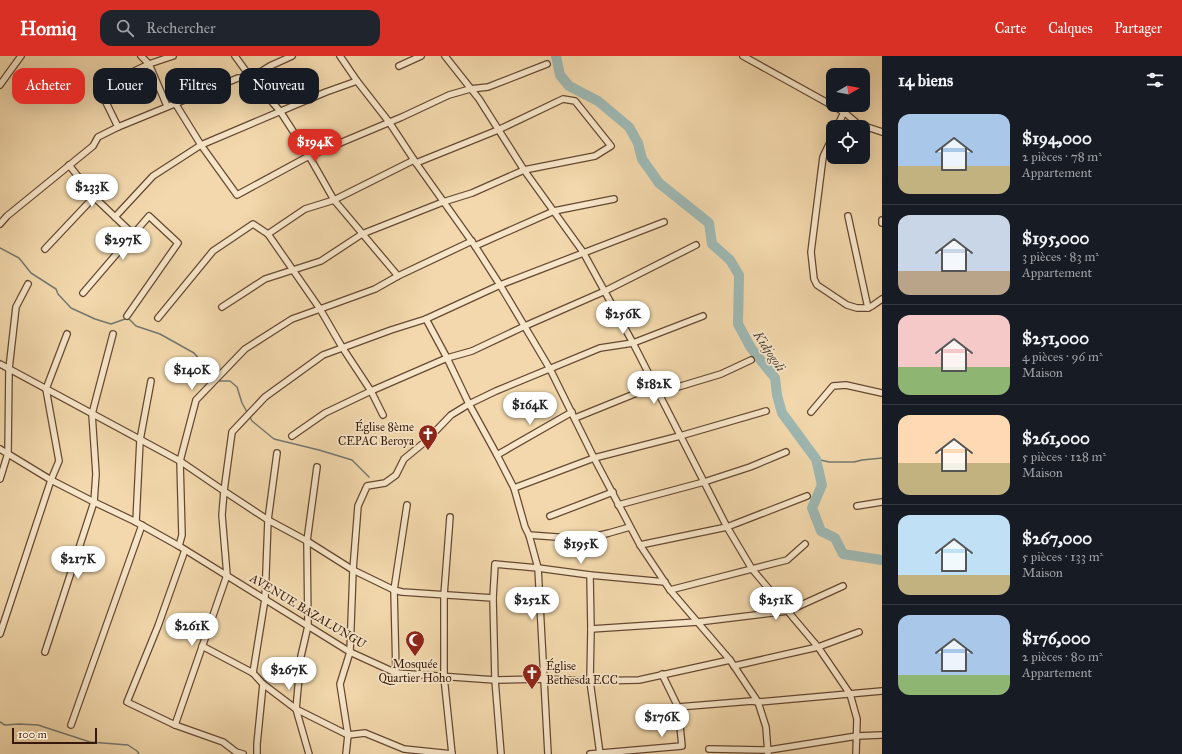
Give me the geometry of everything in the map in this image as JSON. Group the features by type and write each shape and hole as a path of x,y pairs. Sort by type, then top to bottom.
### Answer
{"street":[{"path":"0,85 21,56"},
{"path":"141,56 149,64 167,106"},
{"path":"118,127 99,88 149,64 173,56"},
{"path":"235,56 244,68"},
{"path":"267,68 292,56"},
{"path":"340,56 357,81 389,122 415,162 473,243 500,285 550,369 594,458 613,492 618,505 640,545 670,590 730,660 758,702 766,727 768,752"},
{"path":"399,66 421,56"},
{"path":"445,56 479,99 524,170 583,252 633,343 727,527 752,569 818,647 850,694 857,719 856,754"},
{"path":"743,56 826,102"},
{"path":"177,104 201,145 237,195 309,156 402,117 449,95 470,89 488,87 547,64"},
{"path":"115,217 153,176 201,145 326,92 357,81"},
{"path":"222,307 265,279 292,269 321,261 362,234 443,202 472,193 524,170 595,156 611,146 574,102 563,99 498,130 415,162 334,200 305,209 268,234"},
{"path":"0,224 7,216 93,146 98,137 173,104"},
{"path":"273,104 309,156 334,200 398,276"},
{"path":"840,120 844,112 858,124 882,132"},
{"path":"826,152 824,157 811,252 814,279 818,285 847,305 857,308 868,308 882,298"},
{"path":"69,166 94,197 134,235"},
{"path":"45,249 94,197"},
{"path":"179,546 182,535 180,462 196,400 245,349 292,319 375,289 398,276 554,210 614,199"},
{"path":"83,293 149,216 178,243 127,316"},
{"path":"848,216 868,308"},
{"path":"175,726 227,575 222,515 232,432 265,397 323,355 342,347 426,319 500,285 664,222"},
{"path":"158,318 213,251 253,224 268,234 320,309 342,347 371,391 383,415"},
{"path":"292,436 325,414 371,391 447,358 472,351 605,291 696,245"},
{"path":"0,479 8,454 8,369 16,307 28,284"},
{"path":"346,754 348,735 340,684 350,652 353,570 358,506 367,486 385,483 396,475 404,460 426,441 451,415 469,404 496,391 600,348 633,343 703,316"},
{"path":"426,319 514,488 524,526 529,535 538,568 548,754"},
{"path":"0,634 51,480 59,461 46,389 67,334"},
{"path":"45,652 94,502 96,474 92,414 113,334"},
{"path":"658,393 721,374 751,360"},
{"path":"0,364 180,462 268,520 307,540 353,570 394,590 402,592 493,598"},
{"path":"136,522 140,440 152,381"},
{"path":"811,412 834,386 846,385 882,393"},
{"path":"497,455 574,415 654,386"},
{"path":"514,488 594,458 680,436 766,411"},
{"name":"AVENUE BAZALUNGU","path":"0,449 51,480 142,525 179,546 350,652 396,673 495,680 639,680 730,660"},
{"path":"618,505 704,482 750,467 786,452"},
{"path":"253,673 265,599 268,520 277,453"},
{"path":"309,754 296,709 301,656 308,626 307,540 317,467"},
{"path":"550,516 613,492"},
{"path":"640,545 727,527 807,496"},
{"path":"857,506 882,502"},
{"path":"396,673 394,590 407,505"},
{"path":"202,646 253,673 263,684 296,709 348,735 365,733 404,752 452,754 444,677 444,595 450,517"},
{"path":"71,725 142,525"},
{"path":"529,535 584,538 630,527"},
{"path":"670,590 787,560 806,544"},
{"path":"185,550 158,626 127,702 175,726 223,742 236,752 243,754"},
{"path":"501,754 495,680 493,598 495,564 665,582"},
{"path":"590,575 590,681 600,753"},
{"path":"591,629 698,622 788,611 843,586"},
{"path":"734,666 818,647 859,632"},
{"path":"590,754 682,746 678,707 662,674"},
{"path":"257,754 263,684"},
{"path":"678,707 752,701 758,702 882,691"},
{"path":"709,749 768,752 857,736 882,735"}],"waterway":[{"name":"Kidjogoli","path":"556,56 560,75 569,86 598,101 629,127 638,143 642,159 659,183 709,223 712,244 730,260 739,275 738,324 751,348 775,378 777,395 782,413 816,459 822,485 812,508 821,531 835,538 843,554 882,560"},
{"path":"0,248 19,258 31,273 56,289 58,294 71,308 95,319 111,324 129,319 136,326 160,334 194,353 219,381 230,381 237,387 242,403 252,421 274,439 352,460 369,477"},
{"path":"816,459 829,462 854,462 882,458"},
{"path":"0,722 5,725 38,725 90,742 128,745 139,754"}],"place":[{"name":"Église 8ème CEPAC Beroya","path":"428,451"},
{"name":"Mosquée Quartier Hoho","path":"415,657"},
{"name":"Église Bethesda ECC","path":"532,690"}]}
